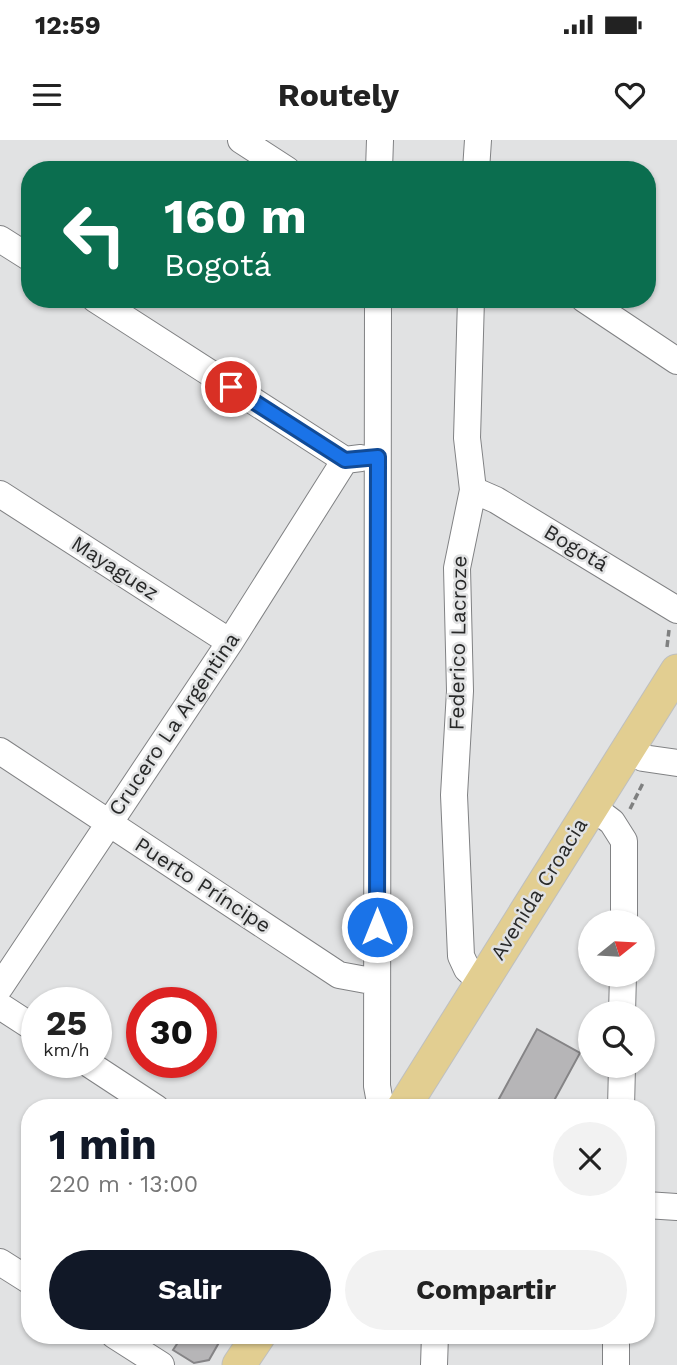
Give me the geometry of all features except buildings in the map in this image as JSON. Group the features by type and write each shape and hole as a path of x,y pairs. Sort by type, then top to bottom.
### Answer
{"main road":[{"name":"Avenida Croacia","path":"408,1099 480,981 677,671"},
{"path":"239,1365 253,1344"}],"street":[{"path":"241,140 273,161"},
{"path":"379,161 380,140"},
{"path":"477,161 478,140"},
{"path":"0,239 21,252"},
{"path":"108,308 345,460 378,457"},
{"path":"378,308 377,1086 379,1099"},
{"name":"Federico Lacroze","path":"471,308 467,438 473,490 457,568 460,691 453,830 461,956 467,969 480,981"},
{"path":"598,308 677,361"},
{"name":"Crucero La Argentina","path":"0,987 230,642 345,460"},
{"name":"Bogotá","path":"473,490 496,500 677,610"},
{"name":"Mayaguez","path":"0,494 230,642"},
{"path":"627,750 643,758 677,763"},
{"name":"Puerto Príncipe","path":"0,751 339,975 377,982"},
{"path":"591,807 612,822 624,841 624,910"},
{"path":"0,1006 21,1020"},
{"path":"110,1078 142,1099"},
{"path":"621,1099 622,1078"},
{"path":"655,1206 677,1207"},
{"path":"0,1262 21,1275"},
{"path":"128,1344 161,1365"},
{"path":"434,1365 435,1344"},
{"path":"616,1344 616,1365"}],"route":[{"path":"231,387 345,460 378,457 377,927"}]}
